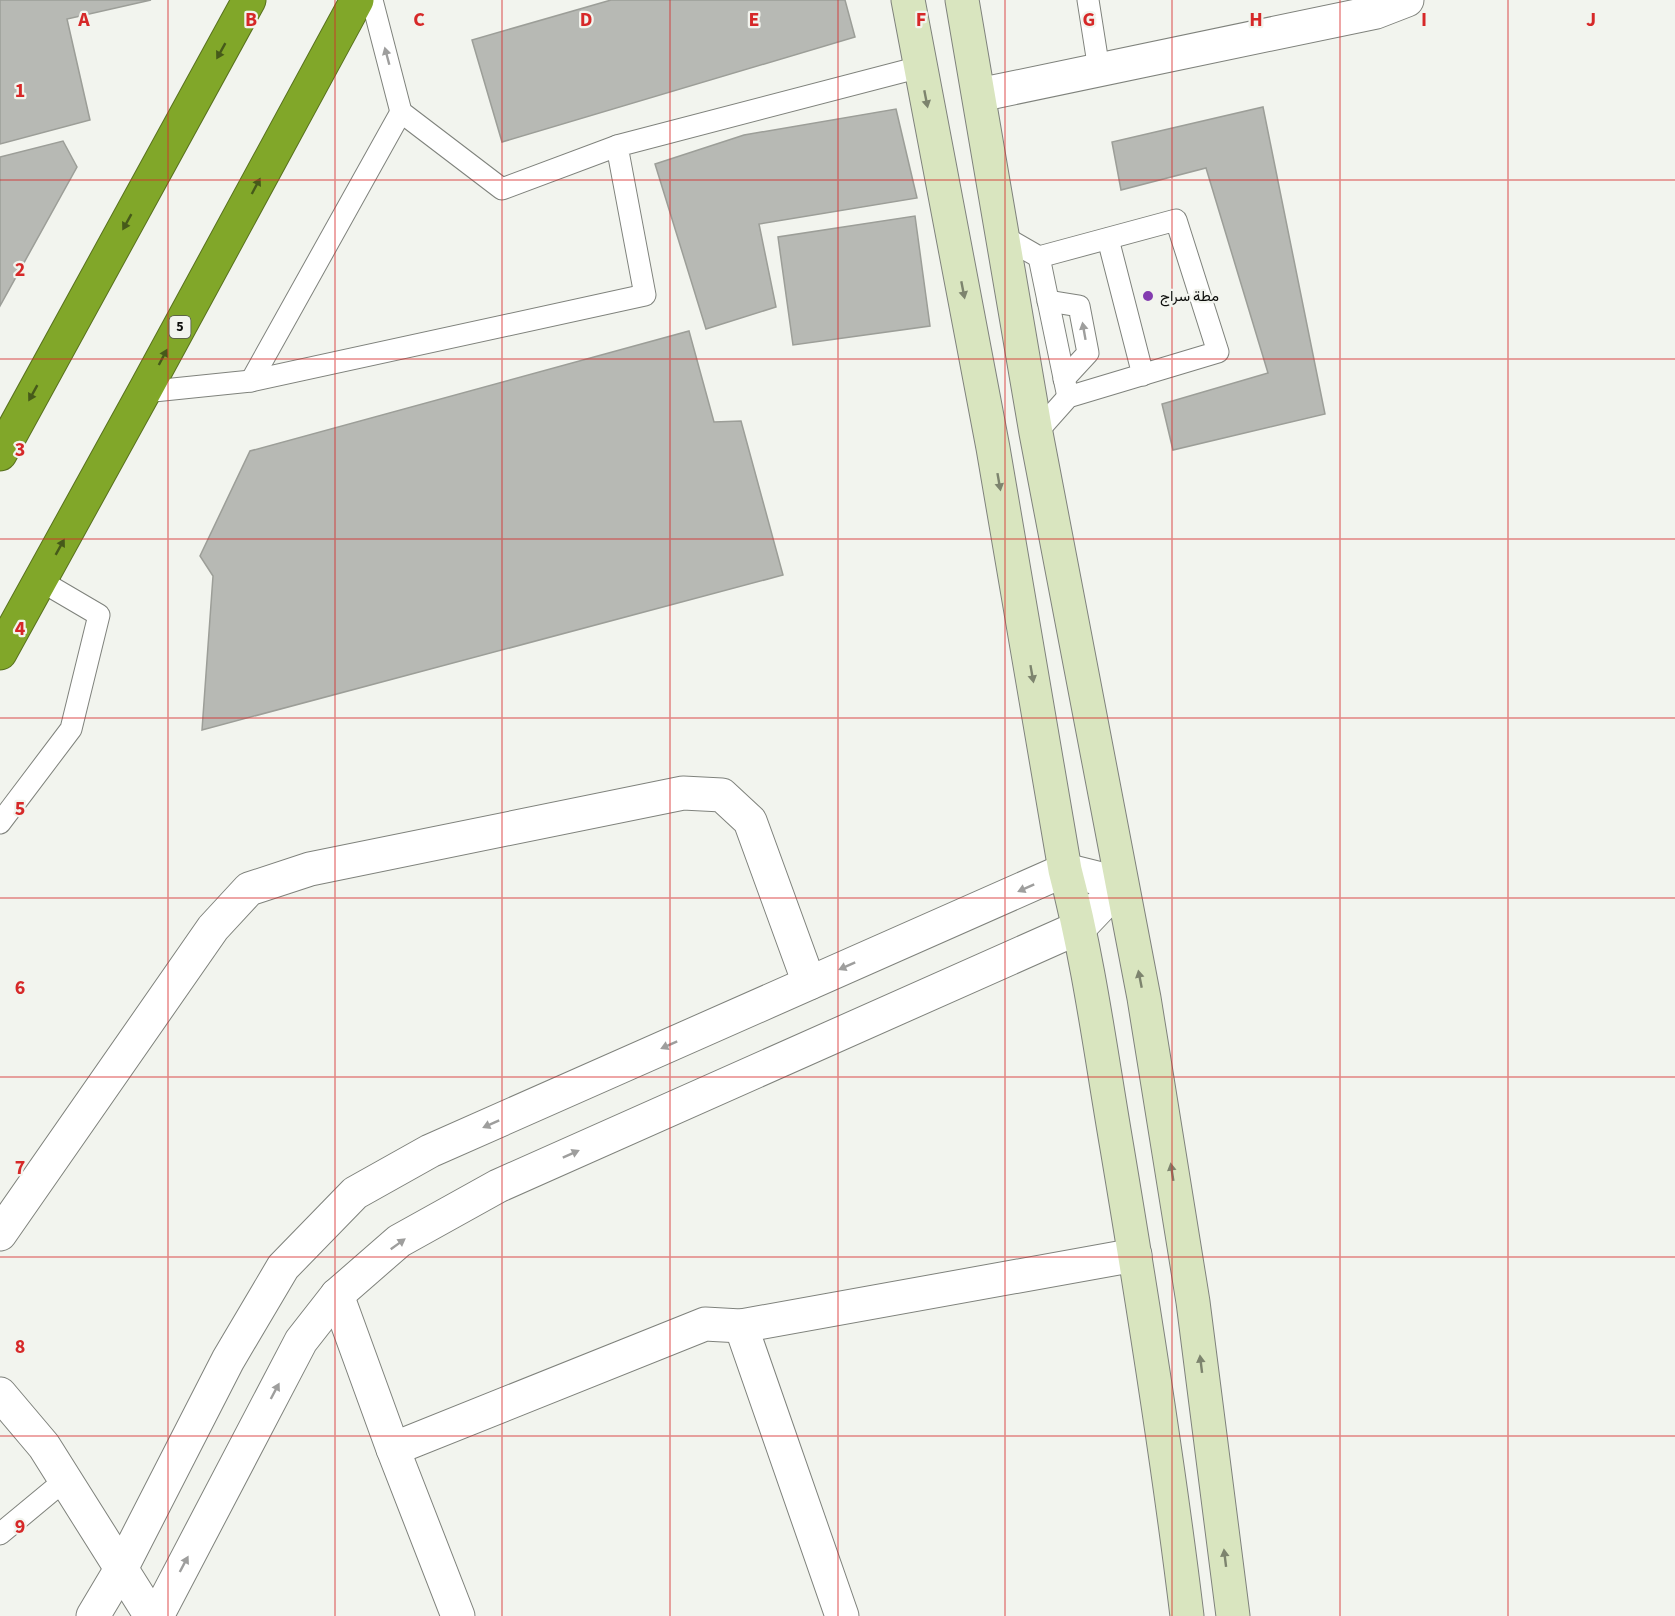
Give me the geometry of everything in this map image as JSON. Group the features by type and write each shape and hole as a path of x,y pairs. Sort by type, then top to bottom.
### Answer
{"highway":[{"path":"0,454 249,0"},
{"name":"5","path":"0,652 41,581 357,0"}],"street":[{"path":"908,0 993,448 1065,870 1080,927 1135,1255 1178,1539 1186,1616"},
{"path":"962,0 1036,433 1144,998 1193,1302 1233,1616"},
{"path":"979,95 1099,70 1342,9 1376,12 1407,0"},
{"path":"0,1234 213,928 249,889 310,868 684,793 722,795 750,821 809,983"},
{"path":"93,1616 121,1569 228,1359 283,1268 355,1193 430,1151 1065,870 1121,884"},
{"path":"157,1616 301,1341 337,1296 399,1241 498,1186 1080,927 1121,884"},
{"path":"393,1449 705,1324 741,1326 1135,1255"},
{"path":"337,1296 458,1616"},
{"path":"741,1326 842,1616"},
{"path":"0,1395 44,1446 151,1616"}],"lane":[{"path":"372,0 401,112 502,189 617,146 921,67"},
{"path":"1088,0 1099,70"},
{"path":"251,381 401,112"},
{"path":"144,392 251,381 645,295 617,146"},
{"path":"1004,237 1039,257 1176,220 1218,352 1143,375 1066,388"},
{"path":"1108,238 1143,375"},
{"path":"1039,257 1066,388"},
{"path":"1036,433 1088,353 1079,306 1048,301"},
{"path":"0,823 71,729 99,615 41,581"},
{"path":"0,1534 65,1480"}],"building":[{"path":"0,0 151,0 67,19 90,120 0,144"},
{"path":"611,0 845,0 855,37 502,142 472,40"},
{"path":"1263,107 1325,414 1173,450 1162,404 1268,373 1206,168 1121,190 1112,142"},
{"path":"896,109 917,198 759,224 776,307 706,329 655,164 744,135"},
{"path":"63,141 77,167 0,306 0,157"},
{"path":"915,216 930,326 793,345 778,237"},
{"path":"689,331 714,422 741,421 783,575 202,730 213,576 200,556 250,451"}],"place":[{"name":"مطة سراج","path":"1148,296"}]}
